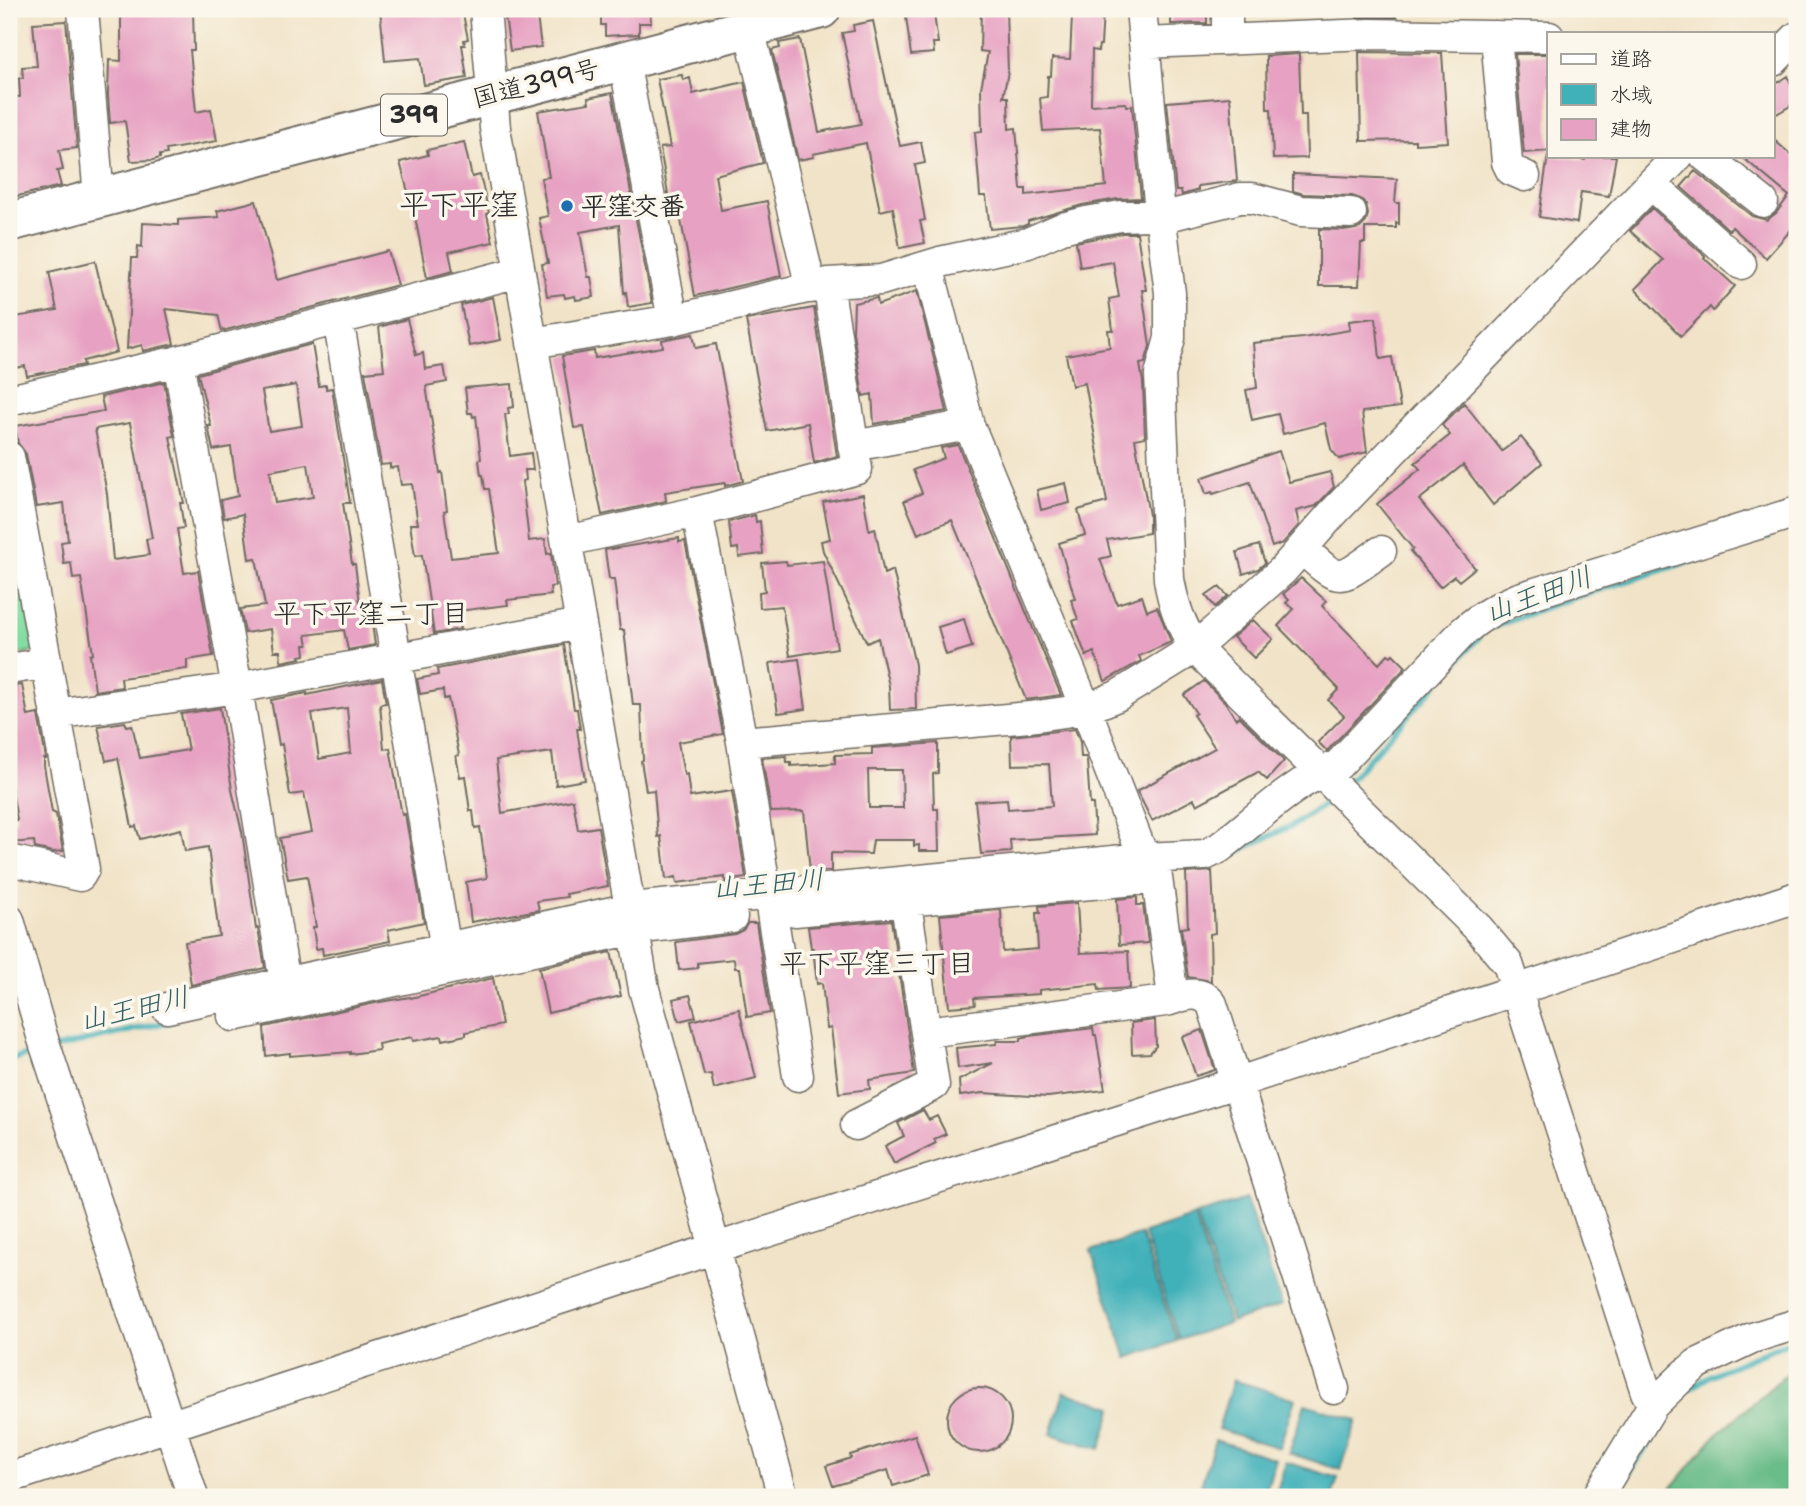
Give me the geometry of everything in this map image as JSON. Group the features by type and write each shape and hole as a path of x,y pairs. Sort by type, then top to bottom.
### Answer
{"highway":[{"name":"国道399号","path":"9,222 816,9"}],"street":[{"path":"84,9 99,198"},
{"path":"485,9 495,128 644,989 783,1497"},
{"path":"1141,9 1170,293 1170,338 1160,375 1169,579 1182,627 1195,648 1479,929 1508,964 1619,1310 1646,1392 1653,1405"},
{"path":"1227,9 1227,40"},
{"path":"567,541 697,512 857,469 820,286 749,28"},
{"path":"1144,43 1370,34 1547,37"},
{"path":"1496,36 1507,162 1511,170 1525,176"},
{"path":"624,61 673,320"},
{"path":"742,742 1030,717 1086,709 1128,690 1195,648 1282,571 1332,514 1676,158"},
{"path":"1708,158 1763,202"},
{"path":"1650,184 1741,264"},
{"path":"532,344 673,320 820,286 881,280 928,266 1028,243 1040,236 1086,222 1121,216 1176,214 1240,198 1252,198 1301,211 1351,213"},
{"path":"928,266 969,425 1150,868 1172,990 1166,1001"},
{"path":"9,400 178,361 519,272"},
{"path":"338,319 447,959"},
{"path":"178,361 237,688 286,994"},
{"path":"853,446 969,425"},
{"path":"9,457 85,869 80,876 9,860"},
{"path":"697,512 742,742 798,1076"},
{"path":"167,1008 286,994 633,918 1150,868 1205,855 1219,848 1320,772 1338,765 1463,632 1498,606 1797,512"},
{"path":"1302,548 1321,567 1337,576 1346,576 1381,551"},
{"path":"55,714 237,688 581,624"},
{"path":"9,669 46,663"},
{"path":"856,1125 934,1085 904,892"},
{"path":"9,1478 713,1249 1236,1083 1797,897"},
{"path":"9,920 47,1050 193,1497"},
{"path":"926,1032 1166,1001 1197,993 1206,997 1212,1004 1334,1390"},
{"path":"233,1016 286,994"},
{"path":"1597,1497 1653,1405 1697,1364 1752,1338 1797,1324"}],"green space":[{"path":"9,505 35,651 9,656"},
{"path":"1797,1365 1797,1497 1664,1497 1714,1437"}],"water":[{"path":"1246,1199 1282,1305 1232,1322 1196,1215"},
{"path":"1194,1216 1229,1323 1179,1340 1144,1233"},
{"path":"1141,1234 1177,1341 1127,1358 1091,1251"},
{"path":"1233,1380 1295,1399 1279,1448 1218,1429"},
{"path":"1064,1392 1113,1407 1100,1449 1051,1434"},
{"path":"1305,1404 1357,1420 1341,1470 1289,1453"},
{"path":"1215,1440 1276,1459 1264,1497 1226,1497 1200,1489"},
{"path":"1286,1462 1338,1478 1332,1497 1275,1497"}],"building":[{"path":"193,9 194,50 190,50 196,112 211,109 217,141 166,150 167,154 153,160 131,161 125,121 110,123 109,60 121,61 121,11"},
{"path":"380,9 462,9 468,39 464,40 465,45 462,45 467,78 424,85 420,58 385,61"},
{"path":"504,9 536,9 541,47 510,51"},
{"path":"601,9 650,9 651,23 639,23 639,34 605,36 605,25 601,25"},
{"path":"905,9 929,9 929,14 934,14 938,43 933,43 934,53 911,55"},
{"path":"981,9 1006,9 1008,72 1003,97 1008,97 1009,129 1016,128 1021,189 1026,189 1026,195 1106,186 1100,128 1043,131 1040,98 1047,97 1052,58 1070,59 1072,16 1076,16 1076,11 1103,12 1101,45 1098,51 1092,50 1091,105 1126,103 1127,106 1132,106 1141,198 1082,205 1028,221 1028,224 1023,226 990,229 986,196 980,196 975,132 982,131 981,88 988,52 980,51"},
{"path":"1171,9 1207,9 1207,23 1171,24"},
{"path":"1357,9 1395,9 1396,17 1357,17"},
{"path":"66,21 77,148 59,150 63,170 57,171 61,186 9,198 9,96 20,97 19,78 23,78 22,67 37,66 33,23"},
{"path":"873,21 900,146 921,142 925,163 915,165 925,220 920,221 925,243 900,248 893,208 880,211 866,143 813,154 814,157 798,160 772,50 780,48 779,43 800,39 819,132 861,124 842,33 854,31 853,25"},
{"path":"1359,52 1442,53 1448,142 1415,144 1415,140 1361,141"},
{"path":"1299,54 1301,115 1306,115 1307,158 1273,159 1271,109 1267,109 1266,56"},
{"path":"1515,54 1547,54 1547,151 1524,153"},
{"path":"682,75 683,80 690,78 693,94 744,82 763,163 715,175 721,210 767,201 781,276 695,296 678,204 670,205 660,148 670,147 657,79"},
{"path":"1788,76 1797,102 1774,115 1774,85"},
{"path":"612,93 652,303 628,307 626,292 624,293 619,225 580,232 594,297 576,300 575,296 565,298 564,294 547,296 542,264 548,263 539,218 548,216 541,178 549,177 538,111 589,103 588,98"},
{"path":"1230,97 1237,181 1198,186 1198,190 1182,195 1181,191 1176,191 1167,102"},
{"path":"1774,140 1797,160 1797,223 1766,258 1732,227 1729,230 1681,187 1695,171 1752,216 1767,220 1789,196 1743,158 1774,158"},
{"path":"464,142 472,177 480,175 493,242 449,252 453,271 427,278 400,162 428,155 427,150"},
{"path":"1548,158 1616,158 1609,196 1581,192 1577,223 1539,217"},
{"path":"1293,174 1397,179 1395,203 1399,203 1399,224 1396,223 1396,228 1365,228 1365,243 1361,243 1359,286 1319,286 1319,229 1360,228 1366,222 1368,214 1366,204 1352,196 1293,191"},
{"path":"256,201 277,280 388,251 398,285 222,331 218,315 166,309 174,344 143,351 142,345 127,349 132,258 137,258 138,246 142,247 143,223 178,225 178,220 219,217 217,211"},
{"path":"1652,208 1735,286 1713,311 1710,307 1681,336 1635,289 1663,260 1630,231"},
{"path":"1137,233 1146,290 1142,290 1150,346 1145,363 1140,364 1145,437 1135,439 1149,515 1149,533 1107,540 1111,556 1100,559 1117,604 1142,596 1147,611 1157,607 1171,642 1139,656 1141,661 1105,681 1094,652 1086,656 1073,621 1078,619 1071,600 1075,599 1059,543 1085,535 1078,510 1107,502 1085,383 1072,386 1066,355 1110,347 1108,330 1113,330 1109,299 1119,297 1113,262 1080,267 1076,242"},
{"path":"95,261 117,352 83,361 84,365 27,376 25,366 11,369 9,318 57,310 49,272"},
{"path":"917,291 947,411 874,424 872,394 863,396 853,332 854,303 877,298 878,305"},
{"path":"493,297 501,340 469,346 461,305"},
{"path":"814,308 837,456 814,463 808,423 767,431 746,320"},
{"path":"1376,318 1380,359 1392,357 1400,407 1362,412 1367,452 1339,459 1331,449 1325,423 1283,434 1278,414 1252,420 1246,390 1257,388 1253,343 1350,330 1349,321"},
{"path":"407,319 416,355 423,353 425,369 444,366 447,382 426,386 440,473 442,472 451,558 499,553 489,489 485,489 481,475 476,416 468,413 465,388 512,384 514,407 508,408 509,414 505,414 510,456 531,453 533,470 525,470 526,480 522,481 529,541 545,539 547,554 551,553 555,586 550,587 551,595 507,600 508,605 457,611 460,629 434,634 422,555 415,556 410,524 418,524 412,484 401,485 398,467 381,465 365,372 384,370 379,327"},
{"path":"693,334 696,348 716,344 743,481 725,486 725,483 665,492 666,501 602,515 584,427 574,428 562,356 594,351 595,358 663,347 662,340"},
{"path":"312,344 319,386 332,388 350,503 343,503 352,564 355,564 360,603 369,603 375,645 348,650 344,630 306,635 308,645 304,645 305,655 281,662 280,651 274,651 271,629 245,633 240,609 265,606 256,558 249,559 243,514 224,518 221,500 238,496 231,447 213,450 208,426 211,426 198,374","holes":["296,385 302,426 269,431 262,391","308,464 313,497 275,503 270,471"]},
{"path":"164,382 174,436 170,437 184,503 180,503 184,528 177,529 184,573 198,571 213,656 187,660 187,669 121,678 122,687 95,691 90,655 93,654 81,578 73,579 71,563 64,564 61,542 68,541 64,503 36,507 26,454 18,443 15,426 104,411 101,397","holes":["130,423 152,538 146,539 149,555 113,560 107,494 95,429"]},
{"path":"1464,403 1502,451 1521,437 1542,463 1493,505 1463,465 1419,500 1475,568 1459,581 1454,576 1440,587 1410,551 1413,549 1377,504 1420,469 1415,463 1450,435 1442,425"},
{"path":"958,445 1061,695 1026,700 952,520 918,534 904,501 922,493 913,470 944,458 941,448"},
{"path":"1279,451 1289,482 1330,472 1334,487 1316,506 1296,511 1299,525 1283,543 1272,547 1250,482 1206,494 1201,478"},
{"path":"1066,483 1070,503 1041,510 1037,490"},
{"path":"863,494 869,530 875,528 884,574 893,570 915,665 916,709 890,710 889,686 878,638 867,643 823,551 821,541 830,539 823,502"},
{"path":"755,515 756,522 760,521 763,554 739,557 738,548 732,549 729,522"},
{"path":"679,538 679,542 685,541 723,734 678,742 684,775 687,774 690,797 732,791 746,878 725,881 725,877 677,883 676,877 666,879 661,836 658,837 654,790 646,791 641,761 641,705 633,705 624,630 620,630 614,579 609,579 605,550"},
{"path":"1259,545 1265,563 1258,569 1243,574 1237,552"},
{"path":"786,561 787,565 823,561 837,648 790,656 782,606 760,608 759,592 765,591 762,563"},
{"path":"1301,578 1326,601 1322,606 1379,664 1388,654 1393,654 1406,667 1327,751 1318,742 1344,716 1328,700 1339,689 1278,626 1294,609 1286,603 1289,600 1283,594"},
{"path":"1219,587 1228,596 1215,607 1206,596"},
{"path":"964,619 972,647 946,655 938,627"},
{"path":"1253,620 1273,639 1254,658 1233,637"},
{"path":"564,645 574,709 577,709 580,729 577,729 585,780 556,785 552,752 496,760 502,813 573,800 578,830 598,827 608,886 566,894 567,897 537,901 539,910 471,922 466,882 487,878 480,827 475,828 473,811 470,811 465,776 460,777 456,756 459,755 448,698 444,699 443,690 420,694 417,679 438,675 437,669"},
{"path":"799,659 806,709 778,713 770,663"},
{"path":"382,679 386,703 380,704 384,749 390,748 424,922 388,930 390,941 323,955 322,948 316,949 313,927 316,927 307,876 288,879 280,838 312,832 304,793 290,795 282,744 279,745 271,700","holes":["347,708 351,753 319,759 312,713"]},
{"path":"1204,681 1225,702 1236,719 1239,716 1284,761 1267,780 1258,772 1197,805 1194,799 1152,821 1137,791 1215,748 1193,715 1196,713 1184,695"},
{"path":"22,685 28,716 38,714 52,812 56,814 63,851 35,848 34,841 9,843 9,821 17,820 9,772 9,686"},
{"path":"220,708 256,929 258,928 265,968 191,985 185,942 219,936 208,847 185,851 181,829 140,839 136,826 132,827 118,758 106,761 98,726 125,722 127,726 132,725 140,758 188,750 181,714"},
{"path":"1075,729 1080,742 1081,757 1086,757 1087,761 1095,835 1010,840 1011,852 981,854 975,801 1007,799 1008,809 1052,806 1049,764 1012,765 1011,736"},
{"path":"938,743 938,773 933,774 934,809 938,809 939,851 919,851 919,845 914,846 914,840 873,840 871,854 831,853 831,871 810,871 804,811 771,812 762,758 786,756 791,766 835,763 835,755 872,754 872,748","holes":["868,770 902,770 903,808 869,808"]},
{"path":"1212,871 1215,933 1210,934 1211,981 1188,977 1181,928 1188,927 1186,873"},
{"path":"1137,897 1137,905 1143,905 1148,943 1119,945 1117,899"},
{"path":"1077,903 1080,953 1128,951 1130,988 1099,990 1098,984 1039,990 1039,994 974,998 975,1005 949,1007 940,915 1001,910 1003,952 1038,949 1036,913 1040,913 1039,906"},
{"path":"891,920 914,1073 869,1080 870,1089 839,1093 831,1028 827,1029 822,983 817,984 808,927"},
{"path":"748,923 756,923 770,1013 747,1017 740,968 735,968 734,959 697,963 698,968 679,970 676,942 735,934 743,930"},
{"path":"611,952 621,996 548,1013 539,968"},
{"path":"493,978 502,1025 443,1040 442,1036 413,1041 412,1037 378,1044 379,1050 350,1054 290,1056 290,1053 266,1056 264,1027 411,998"},
{"path":"690,995 696,1017 679,1021 673,999"},
{"path":"739,1009 756,1078 714,1089 711,1074 704,1075 691,1021"},
{"path":"1155,1020 1156,1046 1150,1053 1132,1054 1131,1023"},
{"path":"1093,1028 1105,1090 1048,1097 983,1093 960,1096 959,1080 993,1063 958,1068 956,1048 996,1044 997,1041 1021,1041 1021,1038 1029,1036"},
{"path":"1202,1030 1215,1070 1196,1076 1182,1037"},
{"path":"923,1110 929,1120 937,1116 946,1134 934,1139 936,1143 894,1164 885,1146 904,1136 898,1123"},
{"path":"973,1388 985,1388 1002,1397 1009,1408 1009,1432 1002,1443 985,1452 973,1452 961,1447 952,1438 947,1426 947,1414 952,1402 961,1393"},
{"path":"915,1435 928,1475 893,1486 888,1470 833,1486 826,1466 851,1458 850,1455"}],"waterway":[{"name":"山王田川","path":"1493,627 1555,604 1769,536"},
{"name":"山王田川","path":"1347,783 1479,637"},
{"name":"山王田川","path":"1232,854 1297,823 1326,803"},
{"name":"山王田川","path":"56,1048 171,1021"},
{"name":"山王田川","path":"9,1060 38,1052"},
{"path":"1691,1388 1711,1375 1797,1339"},
{"path":"1620,1487 1676,1402"}],"place":[{"name":"平窪交番","path":"567,206"}],"district":[{"name":"平下平窪","path":"459,205"},
{"name":"平下平窪二丁目","path":"371,613"},
{"name":"平下平窪三丁目","path":"877,963"}]}
